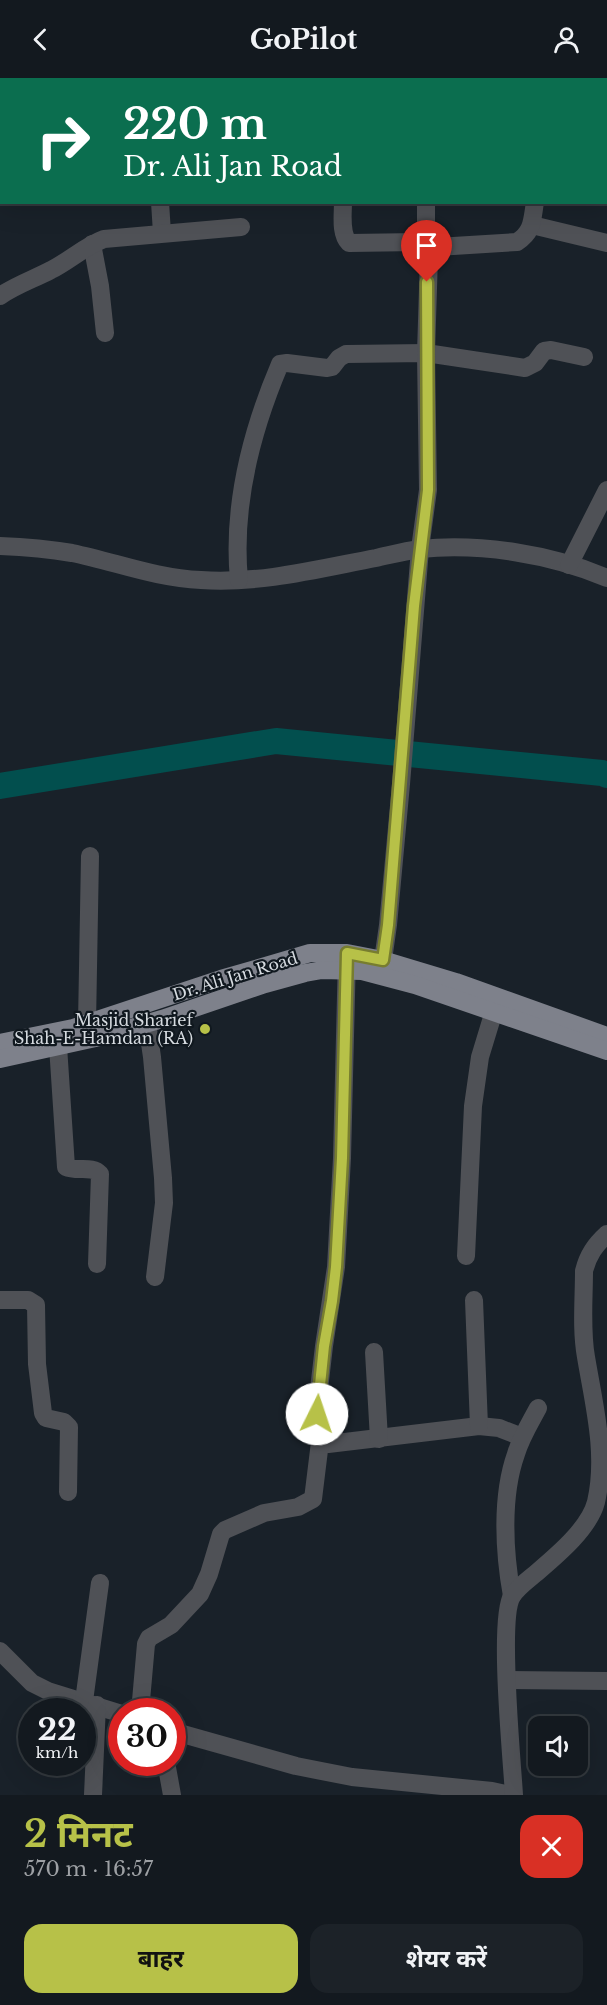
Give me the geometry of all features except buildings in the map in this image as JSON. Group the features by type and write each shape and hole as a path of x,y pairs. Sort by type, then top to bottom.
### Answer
{"main road":[{"name":"Dr. Ali Jan Road","path":"0,1043 87,1023 221,979 310,953 347,962 362,971 494,1011 607,1051"},
{"name":"Dr. Ali Jan Road","path":"0,1059 100,1037 347,962 383,960 466,986 607,1036"}],"street":[{"path":"160,204 162,233"},
{"path":"343,204 343,232 348,243 430,246 517,242 526,236 532,225 535,204"},
{"path":"383,960 401,784 420,549 428,490 426,353 430,246 426,204"},
{"path":"532,225 607,243"},
{"path":"0,273 4,293 58,266 104,239 241,227"},
{"path":"92,244 105,333"},
{"path":"239,580 236,536 252,443 280,364 327,368 332,367 339,358 346,354 426,353 525,368 535,363 544,351 550,350 585,357"},
{"path":"569,565 607,490"},
{"path":"0,546 32,547 74,554 171,577 202,581 275,577 420,549 455,548 501,551 569,565 607,578"},
{"path":"87,1023 90,856"},
{"path":"141,1698 148,1638 166,1629 200,1594 209,1574 220,1534 264,1513 298,1507 314,1498 320,1442 316,1430 318,1398 336,1267 342,1158 347,962"},
{"path":"466,1256 475,1087 480,1057 494,1011"},
{"path":"147,1023 164,1203 155,1277"},
{"path":"58,1046 66,1167 93,1169 100,1174 97,1264"},
{"path":"186,1735 296,1766 397,1789 492,1791 512,1795 507,1680 508,1604 512,1596 586,1524 596,1502 603,1475 598,1430 599,1379 586,1356 584,1271 587,1257 607,1234"},
{"path":"0,1300 28,1300 36,1305 37,1364 43,1413 46,1418 64,1422 69,1427 68,1492"},
{"path":"474,1300 479,1426"},
{"path":"374,1352 379,1439"},
{"path":"512,1596 508,1576 508,1483 515,1454 538,1408"},
{"path":"320,1442 328,1444 379,1439 479,1426 499,1428 522,1437"},
{"path":"90,1698 100,1583"},
{"path":"0,1651 32,1683 48,1691 72,1698"},
{"path":"507,1680 607,1681"},
{"path":"92,1776 93,1795"},
{"path":"169,1776 172,1795"}],"waterway":[{"path":"0,786 276,741 607,775"}],"place":[{"name":"Masjid Sharief Shah-E-Hamdan (RA)","path":"205,1029"}],"route":[{"path":"317,1414 336,1267 342,1158 347,953 383,960 388,925 414,606 428,490 427,282"}]}
